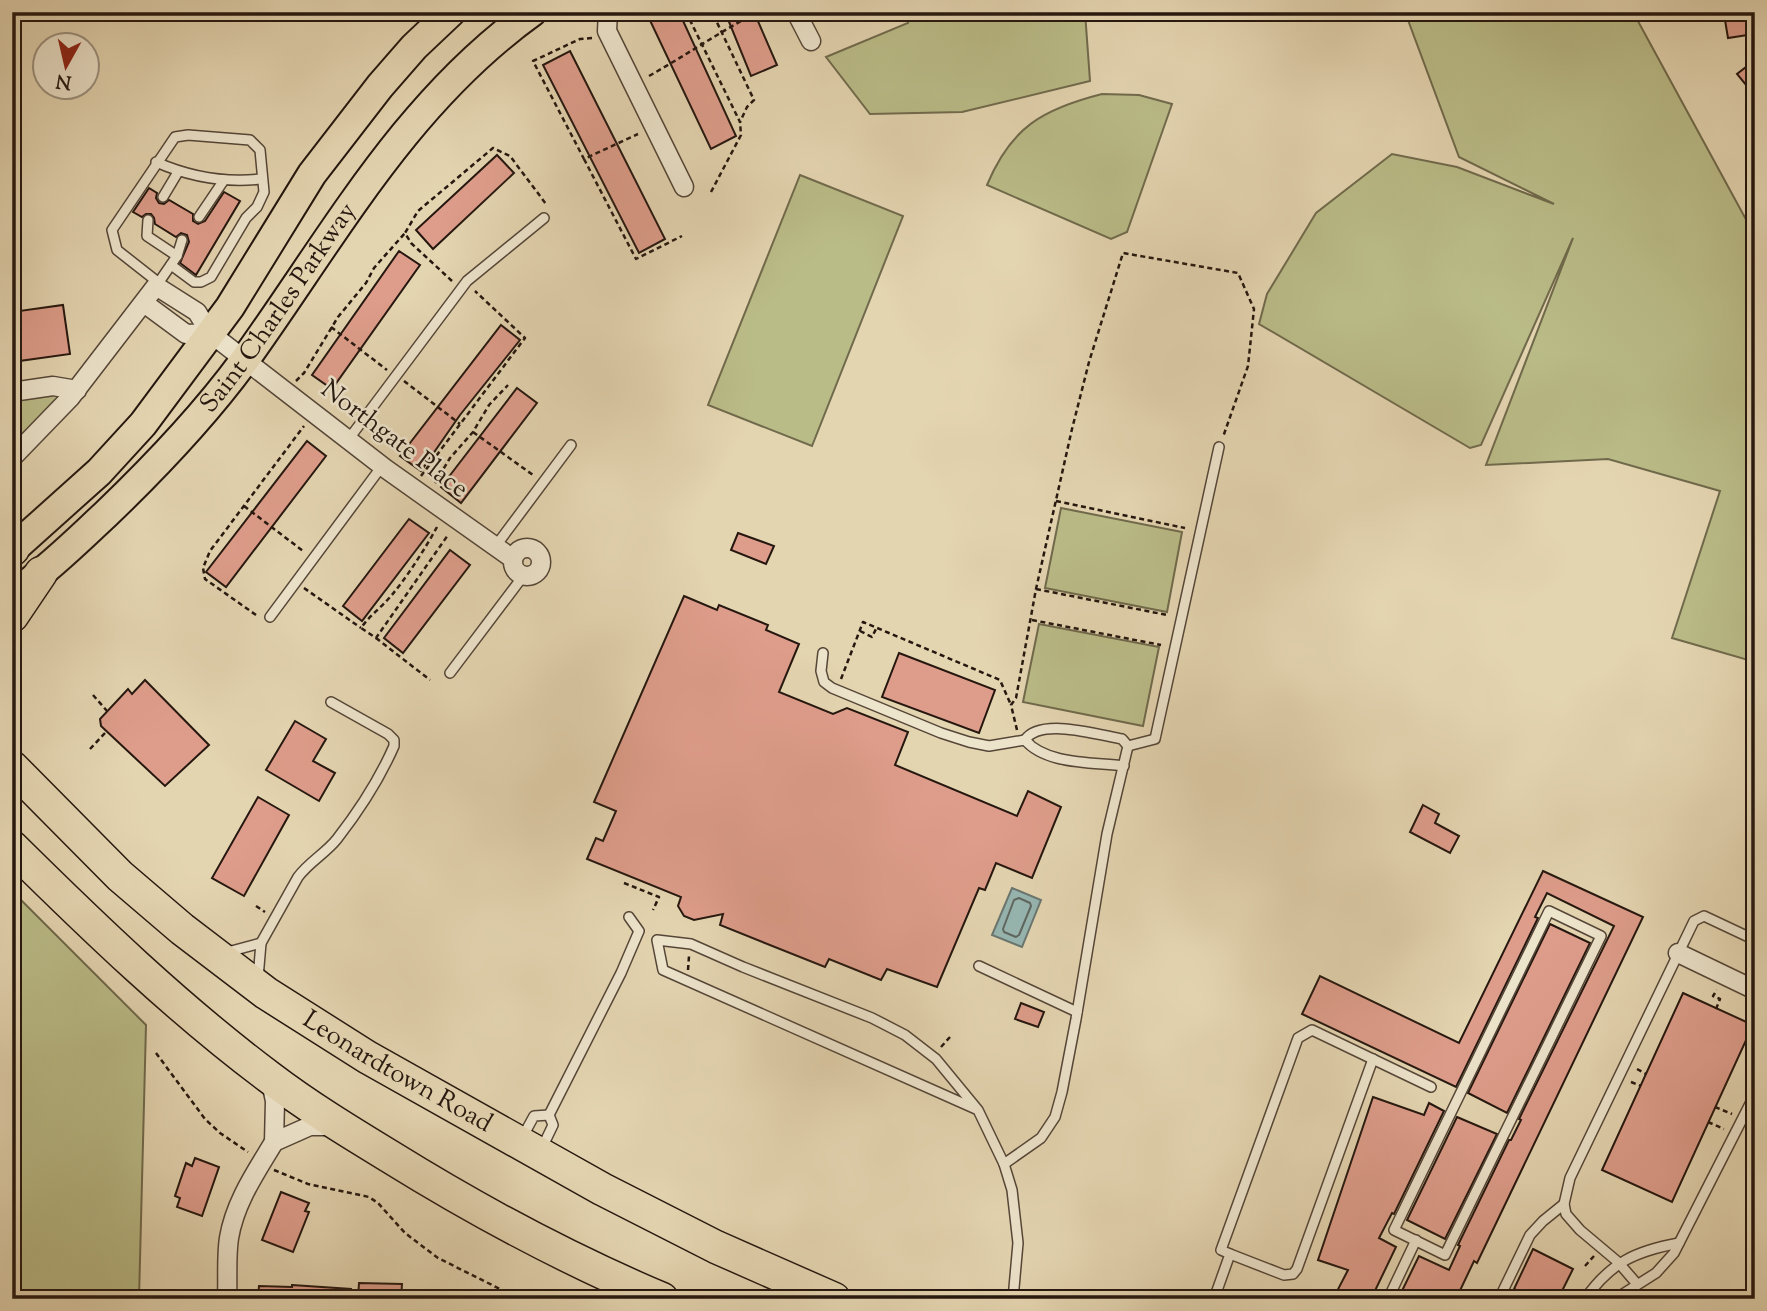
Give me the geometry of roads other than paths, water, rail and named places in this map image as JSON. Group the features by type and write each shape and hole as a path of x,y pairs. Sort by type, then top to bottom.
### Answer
{"highway":[{"path":"12,616 41,573"},
{"path":"12,745 19,776"},
{"name":"Leonardtown Road","path":"19,776 120,876 216,956 257,986 367,1057 602,1189 716,1247 833,1296"},
{"path":"12,847 129,960 181,1006 270,1077 341,1126 435,1184 537,1241 662,1299"}],"main road":[{"name":"Saint Charles Parkway","path":"12,550 99,472 143,424 210,333 312,174 414,47 451,12"},
{"name":"Saint Charles Parkway","path":"12,595 41,573 154,469 245,360 386,155 443,89 532,12"}],"street":[{"path":"608,12 607,31 684,187"},
{"path":"796,12 811,41"},
{"name":"Northgate Place","path":"158,284 197,312 210,333 286,392 382,466 513,559"},
{"path":"12,458 77,390 158,284"},
{"path":"144,303 186,334 210,333"},
{"path":"12,392 53,386 77,390"},
{"path":"524,548 537,552 541,560 539,569 533,575 524,575 516,570 513,559 516,553 524,548"},
{"path":"1678,953 1755,990"},
{"path":"228,1299 229,1238 240,1201 274,1142 275,1101 270,1077"},
{"path":"274,1142 310,1126 341,1126"}],"lane":[{"path":"171,265 194,282 211,277 246,218 261,200 264,192 260,150 250,140 188,135 175,137 112,230 117,250 158,284 177,256 182,240"},
{"path":"156,162 195,177 224,180 261,179"},
{"path":"163,197 178,172"},
{"path":"199,217 224,180"},
{"path":"348,440 467,281 544,218"},
{"path":"148,220 147,236 177,256"},
{"path":"495,547 571,445"},
{"path":"1128,746 1155,739 1219,447"},
{"path":"270,617 382,466"},
{"path":"450,673 524,575"},
{"path":"823,653 821,671 824,682 832,688 969,742 989,746 1025,740 1034,731 1050,728 1122,739 1128,746"},
{"path":"257,986 261,943 298,877 336,841 394,746 394,740 388,734 331,702"},
{"path":"1025,740 1031,747 1054,757 1124,766"},
{"path":"1004,1164 1041,1138 1055,1117 1077,1012 1107,834 1128,746"},
{"path":"1549,911 1601,936 1445,1255 1416,1240 1394,1230 1549,911"},
{"path":"1637,1284 1618,1262 1580,1230 1566,1214 1564,1205 1570,1178 1694,921 1704,916 1755,940"},
{"path":"530,1147 553,1125 549,1115 621,973 639,930 629,918"},
{"path":"978,1110 663,970 657,940 691,944 743,968 872,1018 905,1035 936,1059 978,1110 1004,1164 1012,1190 1018,1242 1013,1299"},
{"path":"216,956 261,943"},
{"path":"979,966 1077,1012"},
{"path":"1373,1059 1297,1269 1284,1275 1221,1250 1298,1038 1312,1030 1373,1059 1431,1087"},
{"path":"1615,1299 1666,1265 1755,1094"},
{"path":"530,1147 534,1116 549,1115"},
{"path":"1499,1299 1530,1235 1564,1205"},
{"path":"1388,1299 1416,1240"},
{"path":"1585,1299 1618,1262 1648,1250 1679,1243"},
{"path":"1214,1299 1230,1254"}],"water":[{"path":"1012,888 1041,900 1022,947 992,935"}]}
